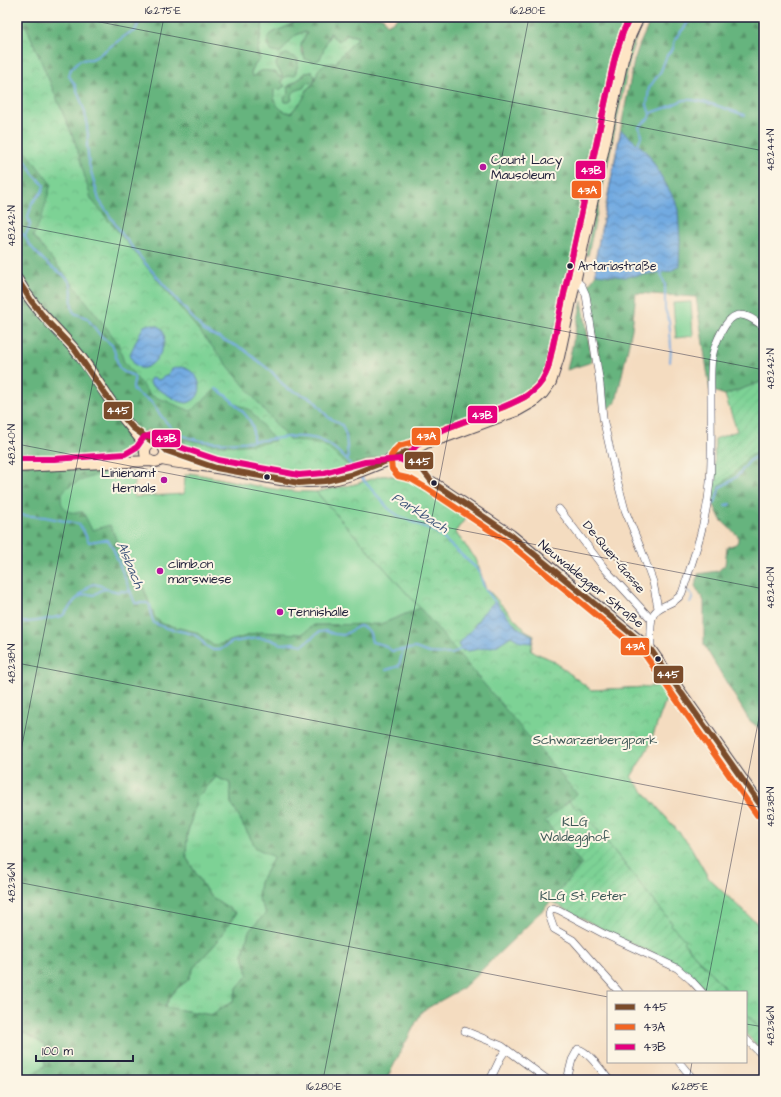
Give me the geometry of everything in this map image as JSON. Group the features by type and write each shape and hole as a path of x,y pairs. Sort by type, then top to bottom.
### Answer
{"main road":[{"path":"17,279 32,302 48,322 75,350 114,406 133,428 157,462 162,460 216,468 290,482 307,483 325,481 366,470 400,456 405,452 415,461 423,450 443,438 519,410 533,402 543,393 551,382 556,371 623,59 629,39 639,17"},
{"path":"17,467 54,467 127,462 148,451 159,443 167,451 216,468"},
{"path":"162,460 165,455 164,449"},
{"path":"400,456 400,467"},
{"name":"Neuwaldegger Straße","path":"366,470 400,467 406,472 415,461"},
{"name":"Neuwaldegger Straße","path":"415,461 421,477 432,482 511,535 651,650 764,810"}],"street":[{"path":"576,280 582,286 586,295 600,384 603,418 615,472 625,510 642,549 653,582 658,608"},
{"path":"651,650 651,619 658,608 677,599 682,593 698,543 706,510 710,475 711,365 715,346 727,323 733,316 740,314 764,327"},
{"name":"De-Quer-Gasse","path":"559,509 605,569 651,619"},
{"path":"618,991 573,940 554,929 549,915 550,910 553,908 558,910 604,934 677,968 701,991"},
{"path":"465,1031 502,1046 548,1080"},
{"path":"747,1040 764,1057"},
{"path":"567,1080 572,1060 578,1049 587,1054 609,1080"},
{"path":"490,1080 506,1050"},
{"path":"680,1063 694,1080"}],"green space":[{"path":"17,17 264,17 257,51 260,59 253,67 251,74 253,77 258,72 267,71 277,73 280,78 282,75 276,65 277,61 283,55 287,54 298,59 295,75 284,77 281,81 285,86 280,90 276,88 274,90 274,98 277,105 286,112 291,113 303,99 308,88 314,83 318,70 324,64 336,63 340,56 358,37 347,34 339,41 330,33 320,59 314,62 305,59 301,44 307,33 305,32 294,37 280,53 272,52 267,44 270,34 298,20 311,17 383,17 387,25 394,21 397,17 633,17 624,37 616,66 552,360 546,375 533,393 513,406 350,467 332,472 314,474 284,474 212,458 172,444 148,429 137,440 137,450 135,455 129,458 106,459 107,472 95,476 63,505 69,511 77,513 83,511 110,525 126,561 134,575 143,586 155,618 163,624 196,632 214,646 259,632 301,634 314,625 381,624 419,608 316,492 356,484 381,476 395,476 419,483 468,515 455,532 476,559 485,587 525,630 534,635 531,651 552,660 591,690 665,686 669,691 649,746 631,777 689,844 709,879 764,930 764,1034 747,1014 747,991 727,991 683,942 672,923 624,862 545,821 582,864 544,909 463,988 422,1011 386,1080 35,1080 33,1073 45,1066 45,1045 25,1033 17,1034 17,99 75,142 27,28 17,19","holes":["216,777 230,783 231,803 256,848 274,857 260,882 258,898 266,913 249,931 243,954 248,975 237,988 233,1001 211,1015 164,1007 175,990 188,980 194,967 217,942 236,913 209,895 186,857 187,835 197,798"]},
{"path":"264,17 311,17 298,20 270,34 267,44 282,51 291,38 305,32 307,33 302,43 301,50 305,59 327,41 331,33 343,39 347,34 358,37 336,63 324,64 314,83 308,88 303,99 291,113 282,110 276,105 274,88 279,89 284,76 295,74 298,63 289,56 282,56 276,65 283,76 280,78 273,73 267,73 253,77 251,74 257,62 257,51","holes":["312,72 314,81 307,82 303,88 295,90 290,96 285,98 289,93 287,87 302,77 305,73"]},
{"path":"644,17 646,17 631,53 588,255 586,255 628,53"},
{"path":"652,17 764,17 764,381 725,395 710,390 696,297 636,293 632,329 616,402 607,409 588,286 596,274 595,261 634,61"},
{"path":"17,19 27,28 75,142 91,199 288,439 324,445 350,467 311,475 287,473 203,456 189,451 183,439 217,445 241,445 275,441 250,410 236,404 216,389 191,411 150,395 124,362 118,343 76,288 33,236 42,217 51,184 17,140"},
{"path":"312,72 315,77 314,81 310,83 307,82 303,88 293,92 291,96 292,100 285,102 284,98 289,93 287,87 302,77 305,73"},
{"path":"582,301 592,362 567,370"},
{"path":"691,302 693,336 676,338 673,303"},
{"path":"764,381 764,450 747,457 734,473 719,485 715,501 713,503 714,505 710,506 714,483 715,439 737,431 725,395"},
{"path":"764,450 764,732 749,720 704,645 704,601 695,586 698,574 718,571 725,565 727,547 736,544 738,541 738,536 721,520 713,503 715,501 719,485 734,473 746,457"},
{"path":"107,472 134,472 134,497 184,494 185,475 189,475 189,473 268,488 300,492 316,492 420,608 381,624 314,625 302,634 259,632 214,646 196,632 163,624 155,618 143,586 134,575 126,561 110,525 92,530 83,512 70,512 66,510 62,504 61,496 68,487 82,480"},
{"name":"Schwarzenbergpark","path":"381,476 414,481 468,515 455,532 476,559 485,587 525,630 534,635 531,651 552,660 591,690 665,686 669,691 649,746 631,777 689,844 709,879 764,930 764,1034 747,1014 747,991 727,991 683,942 684,940 670,925 672,923 603,836 579,808 577,809 569,801 577,794 420,608 316,492 356,484"},
{"path":"216,777 230,783 231,803 275,856 260,882 258,898 266,913 249,931 243,954 248,975 237,988 233,1001 211,1015 164,1008 175,990 188,980 194,967 217,942 236,913 209,895 186,857 187,835 197,798"},
{"name":"KLG Waldegghof","path":"569,801 577,809 579,807 672,923 671,925 685,940 683,942 727,991 706,991 692,976 676,963 621,939 550,901 582,864 545,821"},
{"path":"747,1014 764,1034 764,1053 747,1035"},
{"path":"25,1033 45,1045 45,1066 33,1073 35,1080 17,1080 17,1034"}],"water":[{"path":"621,130 647,152 675,200 678,210 680,241 679,266 671,271 625,277 596,274 595,261"},
{"path":"149,324 158,326 163,330 165,336 164,344 157,358 152,364 140,368 134,364 130,354 144,326"},
{"path":"180,367 193,373 199,384 200,390 198,395 194,400 187,403 178,401 151,385 149,381 151,378 159,380 167,375 172,369"},
{"path":"495,601 517,627 533,636 532,643 521,642 511,636 496,646 468,651 462,650 458,645 473,628 483,613"}],"waterway":[{"path":"637,145 642,135 639,127 649,118 650,114 647,105 649,88 661,71 667,55 673,49 675,40 691,17"},
{"path":"138,24 135,31 129,33 96,57 92,59 80,60 71,69 69,76 75,85 85,112 88,135 87,145 89,164 99,200 122,234 145,263 204,331 243,349 272,372 286,388 313,399 328,417 342,425 346,435 348,459"},
{"path":"650,114 681,101 691,100 745,115"},
{"path":"17,153 26,161 33,174 44,185 42,192 32,203 28,217 30,225 25,236 27,240 41,258 61,273 70,284 72,292 72,309 74,313 87,318 100,335 113,346 119,368 134,376 134,390 152,403 162,418 175,431 188,438 212,442 245,442 293,437 315,438 334,448 355,470"},
{"path":"17,230 25,236"},
{"path":"662,270 661,274 665,284 665,309 670,330 670,362"},
{"path":"216,389 232,401 248,418 253,428 253,441"},
{"path":"710,505 715,503 720,487 735,478 750,460 764,454"},
{"name":"Parkbach","path":"359,475 389,509 399,516 436,532 475,567 479,571 484,587 495,602"},
{"path":"725,506 731,504"},
{"name":"Alsbach","path":"17,515 45,517 79,524 89,542 108,540 112,546 135,603 147,603 150,605 154,623 166,628 193,634 206,646 213,650 220,650 232,642 258,638 269,639 281,644 293,643 303,645 319,632 326,631 344,635 360,626 367,629 370,633 372,642 384,645 392,651 415,648 429,653 452,654 462,648"},
{"path":"80,595 93,584 106,588"},
{"path":"17,623 62,616 78,597 88,594 94,595 101,590 106,589 119,592 131,592"},
{"path":"686,590 692,595 693,599 690,603"},
{"path":"386,670 399,666 403,650"}],"transit line":[{"name":"43A","path":"630,17 623,32 615,57 548,369 542,381 525,397 504,407 399,446 391,456 392,469 398,476 411,479 428,489 506,541 645,655 757,815"},
{"name":"43B","path":"17,459 54,459 125,454 137,447 144,437 156,434 164,436 171,444 218,460 299,475 324,473 365,462 400,459 410,464 410,455 417,445 430,436 505,406 521,399 533,391 542,381 548,368 615,57 623,32 630,17"},
{"name":"445","path":"17,279 32,302 48,322 75,350 105,394 124,418 133,428 153,442 159,443 167,451 216,468 299,483 325,481 350,475 400,456 405,452 414,453 419,459 419,465 432,482 511,535 651,650 764,810"}],"place":[{"name":"Count Lacy Mausoleum","path":"483,167"},
{"name":"Artariastraße","path":"570,266"},
{"name":"Linienamt Hernals","path":"164,480"},
{"name":"climb.on marswiese","path":"160,571"},
{"name":"Tennishalle","path":"280,612"}],"park label":[{"name":"KLG St. Peter","path":"583,896"}]}
